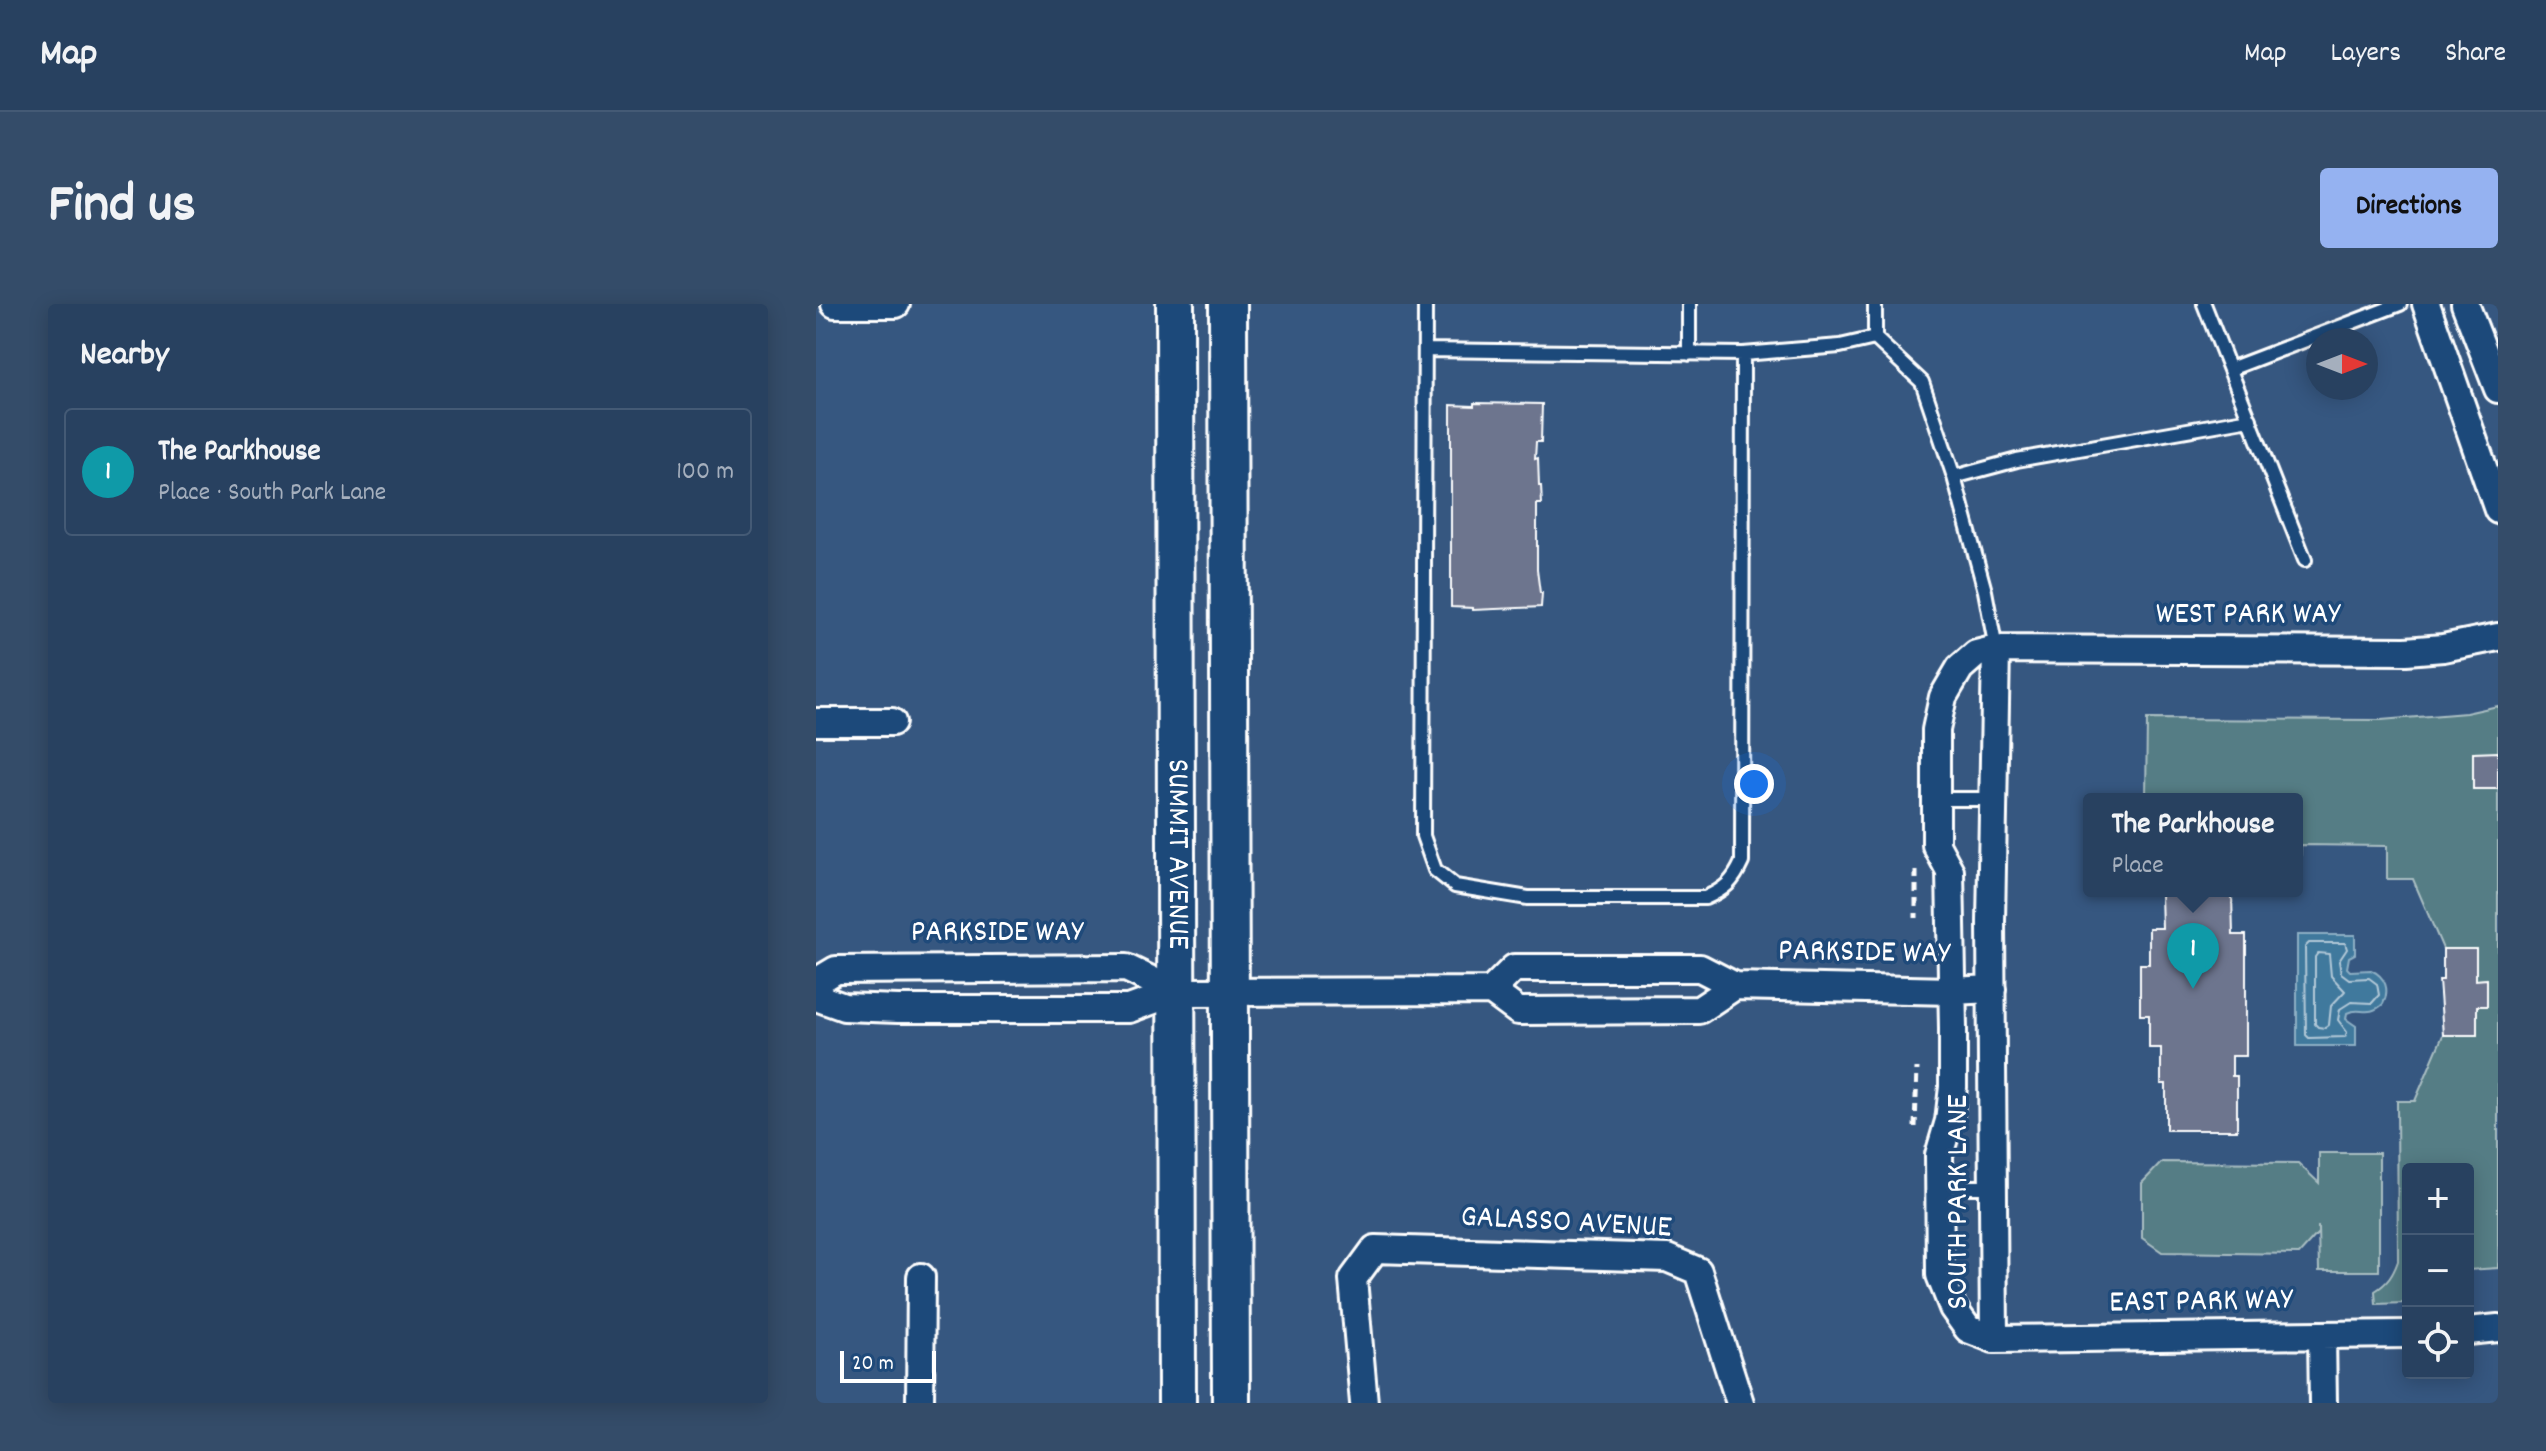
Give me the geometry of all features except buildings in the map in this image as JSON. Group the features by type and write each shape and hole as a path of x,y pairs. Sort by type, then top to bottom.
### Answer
{"main road":[{"name":"SUMMIT AVENUE","path":"1175,304 1177,1403"},
{"name":"SUMMIT AVENUE","path":"1228,304 1231,1403"}],"street":[{"path":"835,304 896,304"},
{"path":"2426,304 2498,510"},
{"path":"2465,304 2498,389"},
{"name":"WEST PARK WAY","path":"1996,649 2406,651 2443,648 2498,637"},
{"name":"SOUTH PARK LANE","path":"1996,649 1992,799 1994,1339 1968,1329 1953,1308 1940,1275 1939,1155 1949,1121 1953,1087 1950,871 1936,845 1936,730 1943,697 1960,668 1976,654 1996,649"},
{"path":"816,722 892,722"},
{"path":"938,968 939,1009"},
{"name":"PARKSIDE WAY","path":"816,982 836,970 1126,968 1176,992"},
{"name":"PARKSIDE WAY","path":"1491,991 1514,968 1700,968 1735,986 1952,991 1992,989"},
{"name":"PARKSIDE WAY","path":"816,997 844,1007 1129,1009 1176,992 1491,991 1518,1011 1699,1010 1735,986"},
{"name":"GALASSO AVENUE","path":"1364,1403 1353,1279 1375,1249 1667,1258 1698,1271 1740,1403"},
{"path":"920,1403 921,1277"},
{"path":"2474,1330 2498,1328"},
{"name":"EAST PARK WAY","path":"1994,1339 2402,1334"},
{"path":"2322,1335 2323,1403"}],"lane":[{"path":"1425,304 1423,836 1435,870 1455,886 1528,898 1705,898 1733,881 1742,862 1743,354"},
{"path":"1689,304 1689,354"},
{"path":"1875,304 1875,338 1922,382 1954,477 1985,591 1996,649"},
{"path":"2204,304 2305,560"},
{"path":"2230,369 2400,304"},
{"path":"1425,350 1743,354 1840,346 1875,338"},
{"path":"1954,477 2017,460 2250,419"},
{"path":"1936,799 1992,799"},
{"path":"1939,1187 1993,1187"}],"green space":[{"path":"2498,706 2498,1268 2474,1270 2474,1163 2402,1163 2402,1303 2376,1304 2375,1291 2390,1278 2398,1261 2397,1101 2415,1101 2443,1035 2477,1034 2477,1006 2486,979 2476,980 2476,950 2443,949 2413,879 2387,879 2387,846 2303,845 2303,793 2146,793 2147,719 2381,720 2466,713"},
{"path":"2319,1153 2379,1153 2379,1271 2319,1271 2318,1226 2318,1233 2299,1254 2162,1252 2142,1238 2142,1183 2162,1162 2298,1163 2319,1183"}],"water":[{"path":"2297,935 2355,935 2355,954 2349,957 2347,968 2350,971 2371,970 2383,980 2386,994 2383,1004 2373,1010 2347,1013 2346,1019 2356,1026 2356,1046 2297,1046"}],"place":[{"name":"The Parkhouse","path":"2193,989"}]}
